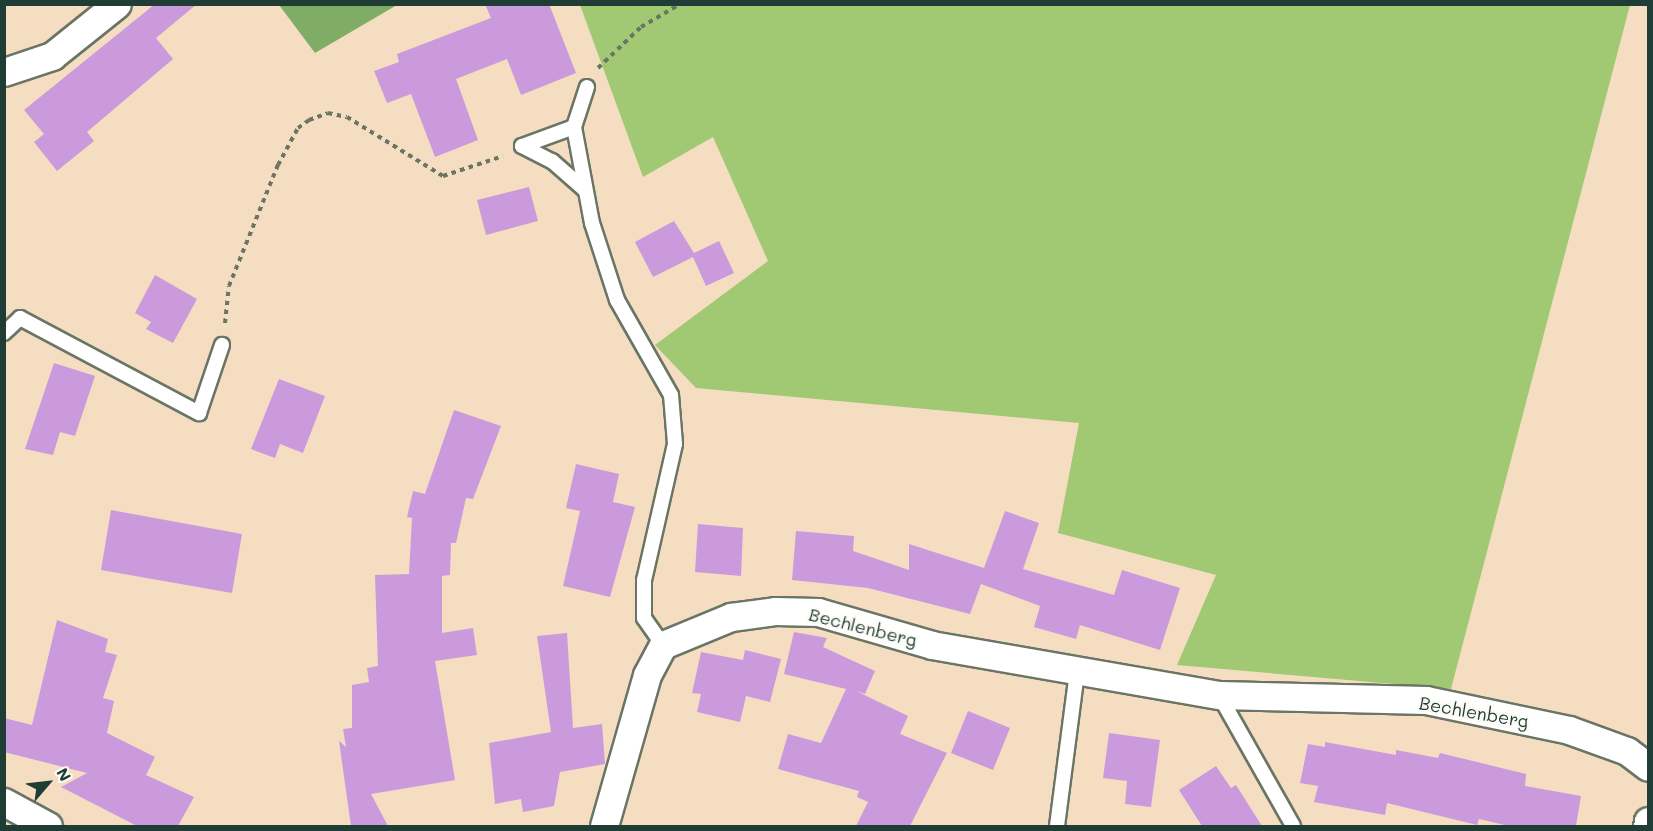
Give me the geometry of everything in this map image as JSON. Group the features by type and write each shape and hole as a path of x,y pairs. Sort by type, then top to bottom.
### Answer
{"street":[{"path":"4,72 52,56 117,4"},
{"name":"Bechlenberg","path":"663,645 731,617 818,612 932,645 1219,695 1426,700 1569,730 1627,751 1648,767"},
{"path":"604,826 647,675 663,645"},
{"path":"11,812 48,826"},
{"path":"1647,826 1648,821"}],"lane":[{"path":"587,87 574,127 585,190 617,300 661,372 675,418 675,444 644,580 644,618 663,645"},
{"path":"522,146 574,127"},
{"path":"522,146 552,160 585,190"},
{"path":"4,333 20,318 199,413 222,345"},
{"path":"1057,826 1077,672"},
{"path":"1219,695 1293,826"}],"path":[{"path":"587,87 610,53 641,27 680,4"},
{"path":"222,345 230,286 278,165 298,128 309,120 328,113 347,117 443,176 522,146"}],"green space":[{"path":"279,5 397,5 315,53"},
{"path":"580,5 1630,5 1451,689 1177,665 1216,575 1058,533 1079,423 696,388 655,345 768,261 713,137 643,177"}],"building":[{"path":"155,4 197,4 156,38 173,59 87,132 94,141 57,171 34,142 44,134 24,110"},
{"path":"485,4 549,4 576,73 521,95 507,59 456,79 478,140 435,157 411,94 387,103 374,71 399,62 397,54 491,18"},
{"path":"529,187 538,221 486,235 477,200"},
{"path":"674,221 694,253 719,241 734,273 706,286 693,257 653,277 635,242"},
{"path":"155,275 197,299 173,343 146,329 151,322 135,313"},
{"path":"54,363 95,376 75,436 60,432 53,455 25,449"},
{"path":"279,379 325,396 303,453 280,444 275,458 251,449"},
{"path":"454,410 501,426 473,499 466,498 456,543 451,543 450,575 442,576 442,633 473,628 477,655 435,661 455,780 371,794 388,826 351,826 339,741 346,747 343,729 352,728 352,685 369,682 367,668 378,666 375,575 409,574 412,518 407,517 413,491 425,494"},
{"path":"576,464 619,474 613,502 635,507 610,597 563,586 580,511 566,508"},
{"path":"111,510 242,534 232,593 101,570"},
{"path":"1005,511 1039,523 1023,569 1114,595 1122,570 1180,588 1160,650 1080,625 1076,639 1034,627 1040,606 981,584 970,614 868,588 792,580 796,531 854,536 853,551 909,570 909,544 984,568"},
{"path":"698,524 743,528 741,576 695,572"},
{"path":"57,620 108,639 105,652 117,655 103,698 114,701 107,733 155,757 146,775 194,797 178,826 137,826 61,787 87,773 4,752 4,718 32,725"},
{"path":"794,632 827,638 823,647 875,671 865,694 856,691 908,716 900,734 947,753 910,826 856,826 868,802 857,797 859,791 778,769 788,734 821,743 846,689 784,674"},
{"path":"567,633 573,728 602,724 605,764 560,772 554,806 523,812 521,799 495,804 489,743 551,732 537,636"},
{"path":"745,650 781,659 770,702 746,696 740,722 697,712 701,694 692,693 701,652 743,660"},
{"path":"968,711 1010,728 993,770 951,753"},
{"path":"1109,733 1160,740 1151,807 1125,804 1127,781 1103,778"},
{"path":"1325,742 1396,755 1396,750 1438,758 1440,753 1526,774 1525,786 1581,796 1576,826 1509,826 1479,819 1477,825 1387,803 1385,815 1314,802 1318,786 1300,783 1308,744 1325,747"},
{"path":"1216,766 1231,788 1236,785 1262,826 1202,826 1179,790"}]}
